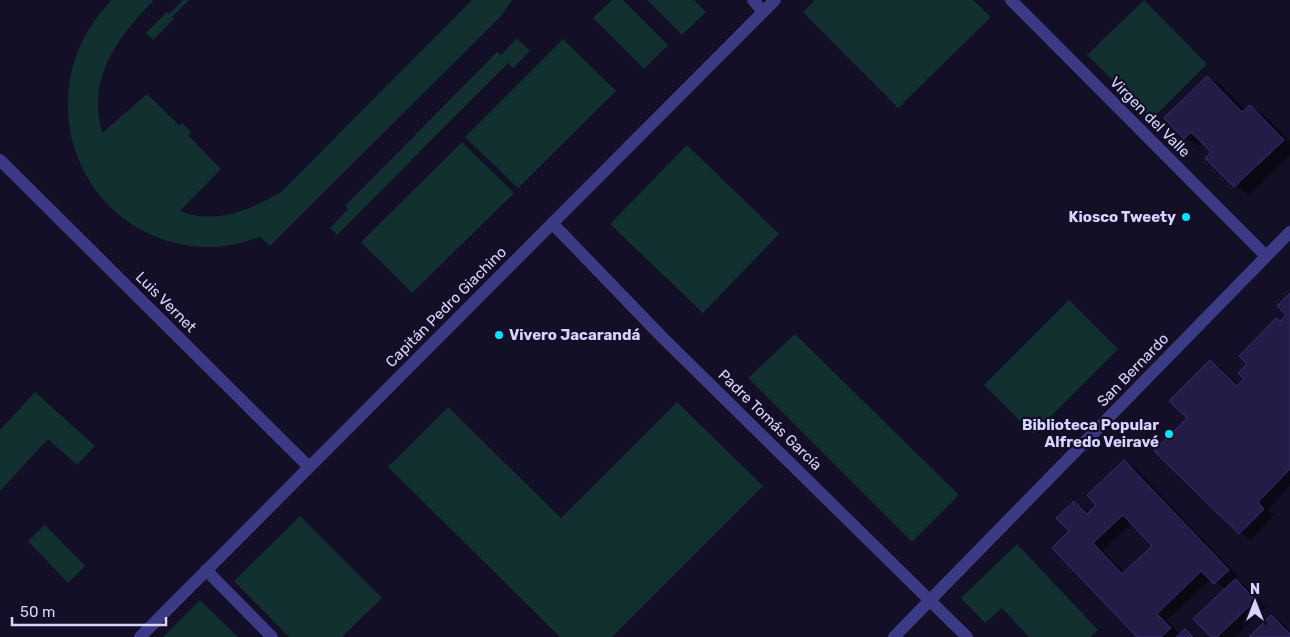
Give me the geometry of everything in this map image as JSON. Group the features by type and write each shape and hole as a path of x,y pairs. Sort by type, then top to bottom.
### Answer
{"street":[{"path":"753,0 763,12"},
{"name":"Capitán Pedro Giachino","path":"140,637 775,0"},
{"name":"Virgen del Valle","path":"1011,0 1266,256"},
{"name":"Luis Vernet","path":"0,160 310,467"},
{"name":"Padre Tomás García","path":"552,223 661,336 967,637"},
{"name":"San Bernardo","path":"894,637 1266,256 1289,236"},
{"path":"206,570 272,637"}],"green space":[{"path":"112,0 154,0 128,29 108,60 102,76 99,94 98,113 102,133 147,94 179,125 182,123 191,132 188,135 221,169 180,211 193,215 219,216 245,210 281,192 472,0 512,0 502,15 270,246 260,237 233,245 204,247 160,238 123,218 95,189 77,154 68,115 71,75 85,36"},
{"path":"183,0 189,0 172,17 174,19 153,40 146,33 167,12 169,14"},
{"path":"612,0 623,0 668,45 644,69 593,18"},
{"path":"647,0 694,0 706,12 682,35"},
{"path":"815,0 973,0 991,17 898,108 803,12"},
{"path":"1144,0 1207,64 1152,119 1087,55"},
{"path":"517,38 530,51 513,68 508,63 337,235 330,228 348,209 345,206 497,52 501,55"},
{"path":"563,39 616,91 518,188 465,137"},
{"path":"462,142 514,193 412,293 361,242"},
{"path":"687,145 779,234 703,313 610,224"},
{"path":"1069,300 1118,349 1033,434 984,385"},
{"path":"795,334 959,495 912,542 748,378"},
{"path":"35,392 95,446 77,465 48,439 0,491 0,430"},
{"path":"677,402 763,486 612,637 560,637 388,467 448,407 561,518"},
{"path":"300,516 382,598 342,637 289,637 234,581"},
{"path":"45,525 85,566 68,583 28,541"},
{"path":"1017,544 1098,630 1090,637 1029,637 1002,608 985,623 961,598"},
{"path":"200,600 238,637 163,637"}],"building":[{"path":"1207,76 1242,112 1250,105 1284,140 1234,187 1205,158 1211,152 1191,132 1184,139 1164,118"},
{"path":"1290,293 1290,469 1258,502 1264,509 1239,534 1154,451 1187,418 1169,401 1210,360 1237,386 1244,379 1238,373 1247,364 1239,356 1276,318 1280,321 1286,315 1277,306"},
{"path":"1124,460 1229,570 1214,584 1201,571 1157,614 1171,628 1161,637 1137,637 1052,548 1069,531 1056,518 1074,501 1087,514 1096,505 1087,495","holes":["1123,515 1152,546 1122,574 1093,543"]},
{"path":"1235,579 1256,600 1217,637 1211,637 1193,619"},
{"path":"1271,615 1290,634 1290,637 1249,637"},
{"path":"1185,629 1193,637 1176,637"}],"place":[{"name":"Kiosco Tweety","path":"1186,217"},
{"name":"Vivero Jacarandá","path":"499,335"},
{"name":"Biblioteca Popular Alfredo Veiravé","path":"1169,434"}]}
